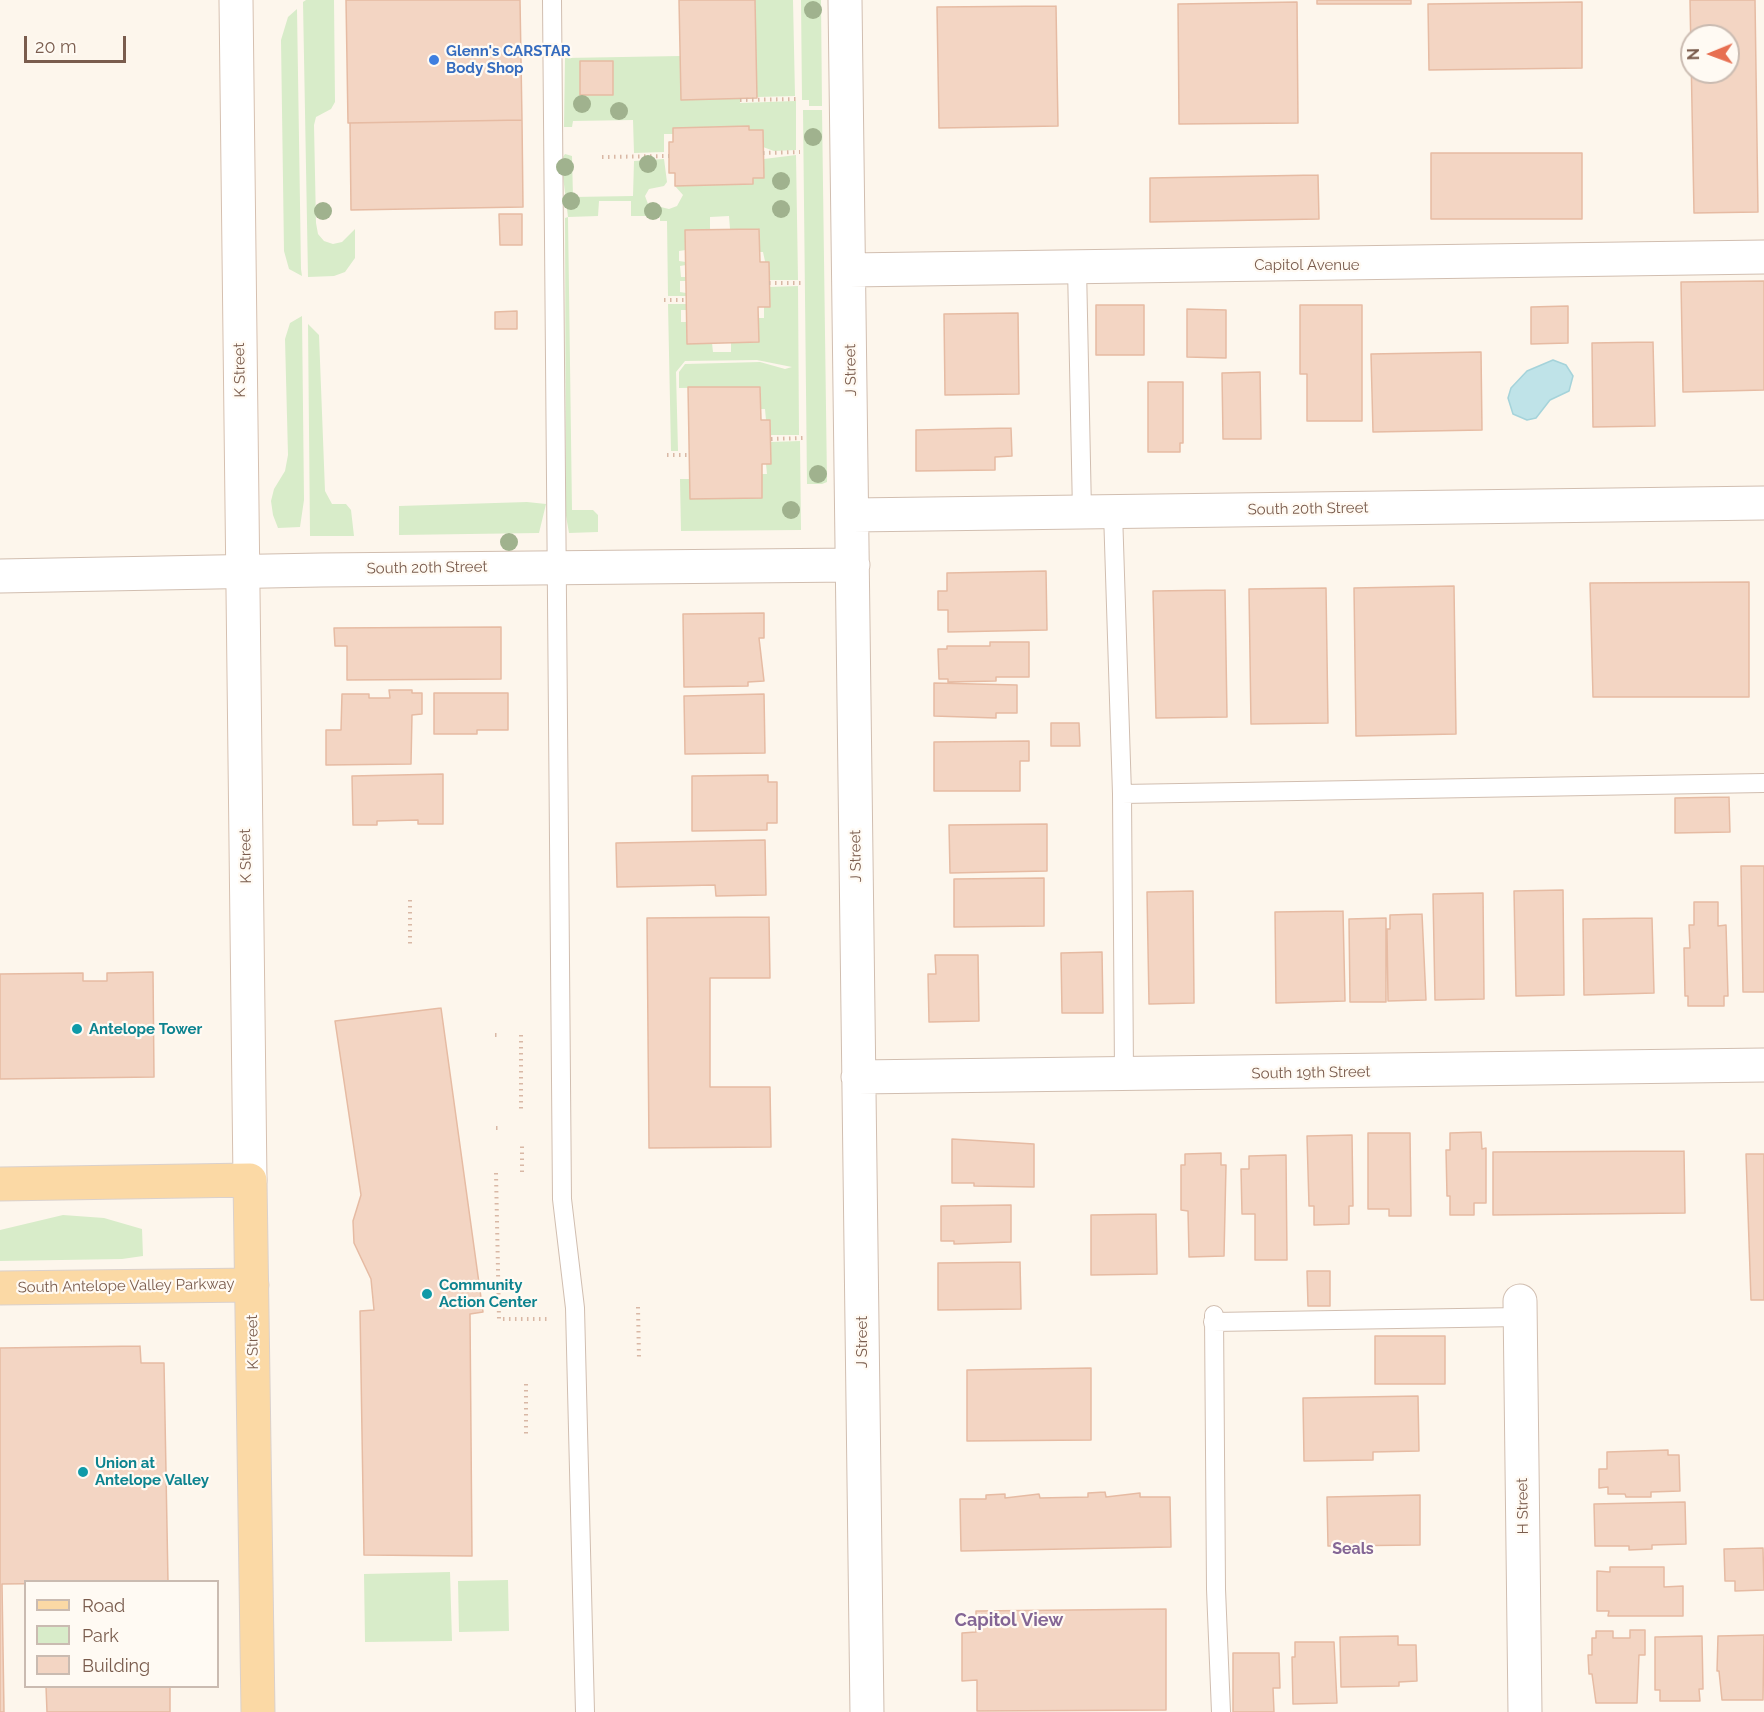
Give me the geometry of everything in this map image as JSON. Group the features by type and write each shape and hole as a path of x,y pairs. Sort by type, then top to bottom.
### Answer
{"main road":[{"path":"0,1184 250,1180"},
{"name":"K Street","path":"250,1180 258,1712"},
{"name":"South Antelope Valley Parkway","path":"0,1288 252,1285"}],"street":[{"name":"K Street","path":"236,0 250,1180"},
{"name":"J Street","path":"845,0 867,1712"},
{"name":"Capitol Avenue","path":"849,270 1764,257"},
{"name":"South 20th Street","path":"853,515 1764,503"},
{"name":"South 20th Street","path":"0,576 243,571 853,565"},
{"name":"South 19th Street","path":"858,1077 1764,1065"},
{"name":"H Street","path":"1520,1309 1525,1712"}],"lane":[{"path":"552,0 562,1188 575,1308 585,1712"},
{"path":"1077,267 1122,794 1124,1074"},
{"path":"1122,794 1764,783"},
{"path":"1221,1712 1217,1633 1214,1319 1520,1309"}],"path":[{"path":"740,100 799,99"},
{"path":"764,153 800,152"},
{"path":"602,157 669,156"},
{"path":"769,284 801,283"},
{"path":"664,300 686,300"},
{"path":"771,439 803,438"},
{"path":"667,455 689,455"},
{"path":"410,900 410,948"},
{"path":"521,1035 521,1110"},
{"path":"496,1128 502,1128"},
{"path":"522,1145 522,1172"},
{"path":"496,1173 499,1319 535,1319"},
{"path":"638,1307 639,1359"},
{"path":"526,1384 526,1436"}],"green space":[{"path":"306,0 334,0 335,102 331,109 316,117 314,125 316,223 318,234 324,241 333,244 342,242 355,229 355,258 345,272 334,276 308,277 303,2"},
{"path":"755,0 793,0 795,96 757,97"},
{"path":"801,0 821,0 822,106 809,106 809,100 802,100"},
{"path":"297,9 302,276 289,269 284,251 281,40 288,17"},
{"path":"680,56 740,98 740,103 796,101 796,150 774,151 763,147 763,130 749,130 749,126 674,128 673,134 664,134 664,152 634,153 633,120 573,121 572,127 564,127 565,58"},
{"path":"803,110 822,110 827,482 822,484 807,484"},
{"path":"565,154 572,156 573,197 633,196 634,161 664,159 667,182 664,186 649,189 645,196 648,204 669,209 677,206 683,195 675,186 752,184 753,178 764,177 764,159 796,155 798,280 769,280 763,252 760,252 759,229 730,229 729,216 710,217 710,230 686,230 686,250 679,251 679,261 686,262 686,265 680,266 681,277 686,277 686,281 680,281 680,292 686,293 686,296 668,296 667,221 660,221 660,216 631,216 631,201 599,201 598,216 568,217 561,160"},
{"path":"568,217 572,510 593,510 598,515 598,532 569,533 566,516 565,218"},
{"path":"798,286 799,435 771,435 770,420 766,420 765,409 761,409 760,387 679,388 679,372 685,364 760,362 785,369 792,367 757,360 685,361 676,372 678,451 671,451 668,304 686,304 687,310 681,310 681,322 687,322 712,343 713,352 731,352 731,343 759,342 758,318 764,318 764,307 770,307 769,287"},
{"path":"302,316 304,500 300,527 278,528 271,501 274,489 285,471 288,455 285,339 290,323"},
{"path":"308,324 319,335 325,491 332,504 346,504 351,510 354,536 310,536"},
{"path":"800,441 801,530 681,531 680,479 690,479 690,499 762,498 762,474 767,474 766,464 771,464 771,442"},
{"path":"527,502 546,504 539,533 399,535 399,506"},
{"path":"63,1215 104,1218 142,1229 143,1256 122,1259 0,1261 0,1230"},
{"path":"450,1572 452,1641 365,1642 364,1574"},
{"path":"508,1580 509,1631 459,1632 458,1581"}],"water":[{"path":"1553,360 1566,365 1573,376 1569,391 1550,400 1536,418 1527,420 1513,414 1508,398 1511,388 1527,371"}],"building":[{"name":"Glenn's CARSTAR Body Shop","path":"346,0 520,0 522,120 348,123"},
{"path":"679,0 755,0 757,98 681,100"},
{"path":"1317,0 1411,0 1411,4 1317,4"},
{"path":"1690,0 1755,0 1758,212 1694,213 1692,84 1740,84 1740,24 1690,24"},
{"path":"1297,2 1298,123 1179,124 1178,4"},
{"path":"1582,2 1582,68 1429,70 1428,4"},
{"path":"1056,6 1058,126 939,128 937,7"},
{"path":"580,61 613,61 613,95 580,95"},
{"path":"522,120 523,207 351,210 350,123"},
{"path":"749,126 749,130 763,130 764,178 753,178 753,184 675,186 675,173 669,173 669,142 673,142 673,128"},
{"path":"1431,153 1582,153 1582,219 1431,219"},
{"path":"1318,175 1319,219 1150,222 1150,178"},
{"path":"499,214 522,214 522,245 500,245"},
{"path":"759,229 760,262 769,262 770,307 758,307 759,342 687,344 685,230"},
{"path":"1764,281 1764,390 1683,392 1681,282"},
{"path":"1096,305 1144,305 1144,355 1096,355"},
{"path":"1300,305 1362,305 1362,421 1307,421 1307,374 1300,374"},
{"path":"1568,306 1568,343 1531,344 1531,307"},
{"path":"1187,309 1226,310 1226,358 1187,357"},
{"path":"517,311 517,329 495,329 495,312"},
{"path":"1018,313 1019,394 945,395 944,314"},
{"path":"1653,342 1655,426 1593,427 1592,343"},
{"path":"1481,352 1482,430 1373,432 1371,354"},
{"path":"1260,372 1261,439 1223,439 1222,373"},
{"path":"1148,382 1183,382 1183,443 1180,443 1180,452 1148,452"},
{"path":"688,387 760,387 761,420 770,420 771,464 762,464 762,498 690,499"},
{"path":"1011,428 1012,456 995,457 995,470 916,471 916,430"},
{"path":"1046,571 1047,630 948,632 948,610 938,610 938,591 947,591 947,573"},
{"path":"1749,582 1749,697 1593,697 1590,583"},
{"path":"1454,586 1456,734 1356,736 1354,588"},
{"path":"1326,588 1328,723 1251,724 1249,589"},
{"path":"1225,590 1227,717 1156,718 1153,591"},
{"path":"764,613 764,638 759,638 764,681 748,682 748,686 684,687 683,614"},
{"path":"501,627 501,679 347,680 347,646 335,646 334,628"},
{"path":"990,642 1029,642 1029,677 996,677 996,681 948,682 948,679 939,679 938,649 947,649 947,646 990,646"},
{"path":"934,683 1017,685 1017,713 996,713 996,718 934,716"},
{"path":"389,690 412,690 412,693 422,693 422,714 412,715 411,764 326,765 326,730 341,730 342,694 369,694 369,698 390,698"},
{"path":"434,693 508,693 508,730 477,730 477,734 434,734"},
{"path":"764,694 765,753 685,754 684,696"},
{"path":"1051,723 1079,723 1080,746 1051,746"},
{"path":"1029,741 1029,761 1020,761 1020,791 934,791 934,742"},
{"path":"443,774 443,824 418,824 418,820 377,821 377,825 353,825 352,776"},
{"path":"768,775 768,782 777,782 777,823 767,823 767,830 692,831 692,776"},
{"path":"1729,797 1730,832 1675,833 1675,798"},
{"path":"1047,824 1047,871 950,873 949,825"},
{"path":"765,840 766,895 716,896 715,885 617,887 616,843"},
{"path":"1741,866 1764,866 1764,992 1743,992"},
{"path":"1044,878 1044,926 954,927 954,879"},
{"path":"1563,890 1564,995 1516,996 1514,891"},
{"path":"1193,891 1194,1003 1149,1004 1147,892"},
{"path":"1483,893 1484,999 1435,1000 1433,894"},
{"path":"1694,902 1718,902 1718,926 1726,925 1728,996 1724,996 1724,1006 1688,1006 1688,996 1685,996 1684,948 1690,948 1689,925 1694,925"},
{"path":"1343,911 1345,1001 1276,1003 1275,912"},
{"path":"1422,914 1426,1000 1388,1001 1387,929 1390,929 1390,915"},
{"path":"769,917 770,978 710,978 710,1087 770,1087 771,1147 649,1148 647,918"},
{"path":"1386,918 1386,1002 1350,1002 1349,919"},
{"path":"1652,918 1654,993 1584,995 1583,919"},
{"path":"1102,952 1103,1013 1062,1013 1061,953"},
{"path":"935,955 978,955 979,1021 929,1022 928,974 936,974"},
{"name":"Antelope Tower","path":"153,972 154,1077 0,1079 0,974 83,973 83,981 107,981 107,973"},
{"name":"Community Action Center","path":"441,1008 483,1312 470,1314 472,1556 364,1555 360,1311 374,1310 371,1279 354,1243 353,1221 361,1195 335,1021"},
{"path":"1481,1132 1482,1149 1486,1148 1486,1203 1474,1203 1474,1215 1450,1215 1450,1196 1447,1196 1446,1150 1450,1150 1450,1133"},
{"path":"1368,1133 1410,1133 1411,1216 1389,1216 1389,1209 1368,1209"},
{"path":"1352,1135 1353,1206 1349,1206 1349,1224 1314,1225 1314,1206 1309,1206 1307,1136"},
{"path":"952,1139 1034,1144 1034,1187 974,1186 974,1183 952,1183"},
{"path":"1684,1151 1685,1213 1493,1215 1493,1152"},
{"path":"1221,1153 1221,1165 1226,1165 1224,1256 1189,1257 1188,1211 1181,1210 1181,1165 1185,1165 1185,1154"},
{"path":"1746,1154 1764,1154 1764,1300 1751,1300"},
{"path":"1286,1155 1287,1260 1255,1260 1255,1214 1242,1214 1241,1169 1249,1169 1249,1156"},
{"path":"1011,1205 1011,1242 954,1244 954,1241 941,1241 941,1206"},
{"path":"1156,1214 1157,1274 1091,1275 1091,1215"},
{"path":"1020,1262 1021,1309 938,1310 938,1263"},
{"path":"1307,1271 1330,1271 1330,1306 1308,1306"},
{"path":"1375,1336 1445,1336 1445,1384 1375,1384"},
{"name":"Union at Antelope Valley","path":"140,1346 141,1363 164,1363 168,1580 24,1580 24,1584 2,1584 4,1712 0,1712 0,1348"},
{"path":"1091,1368 1091,1440 967,1441 967,1370"},
{"path":"1418,1396 1419,1451 1373,1452 1373,1460 1304,1461 1303,1398"},
{"path":"1668,1450 1668,1455 1679,1455 1680,1491 1651,1492 1651,1497 1626,1497 1625,1494 1608,1494 1608,1487 1599,1488 1599,1469 1607,1469 1607,1452"},
{"path":"1105,1492 1106,1497 1140,1493 1140,1497 1170,1497 1171,1547 961,1551 960,1499 986,1499 986,1495 1005,1494 1005,1498 1039,1494 1040,1498 1088,1497 1088,1493"},
{"path":"1420,1495 1420,1545 1328,1546 1327,1497"},
{"path":"1685,1502 1686,1544 1652,1545 1652,1549 1629,1550 1629,1546 1595,1546 1594,1504"},
{"path":"1763,1548 1764,1590 1735,1591 1735,1581 1725,1581 1724,1549"},
{"path":"1610,1567 1664,1567 1664,1587 1683,1586 1683,1616 1608,1616 1609,1611 1597,1611 1597,1571 1610,1572"},
{"path":"1166,1609 1166,1710 977,1711 977,1680 962,1681 962,1633 976,1632 976,1611"},
{"path":"1630,1630 1645,1630 1645,1655 1639,1655 1637,1703 1596,1703 1592,1674 1589,1674 1588,1655 1592,1655 1592,1638 1596,1638 1596,1631 1613,1631 1613,1638 1630,1638"},
{"path":"1764,1635 1763,1700 1722,1700 1719,1671 1717,1671 1718,1636"},
{"path":"1398,1636 1398,1645 1416,1645 1417,1681 1399,1682 1399,1686 1341,1687 1340,1637"},
{"path":"1702,1636 1703,1689 1699,1689 1700,1701 1660,1701 1660,1690 1655,1690 1655,1637"},
{"path":"1295,1642 1334,1642 1337,1703 1293,1704 1292,1657 1295,1657"},
{"path":"1233,1653 1279,1653 1280,1688 1273,1688 1274,1712 1233,1712"},
{"path":"46,1688 170,1688 170,1712 47,1712"}],"place":[{"name":"Glenn's CARSTAR Body Shop","path":"434,60"},
{"name":"Antelope Tower","path":"77,1029"},
{"name":"Community Action Center","path":"427,1294"},
{"name":"Union at Antelope Valley","path":"83,1472"}],"district":[{"name":"Seals","path":"1353,1549"},
{"name":"Capitol View","path":"1009,1621"}]}
